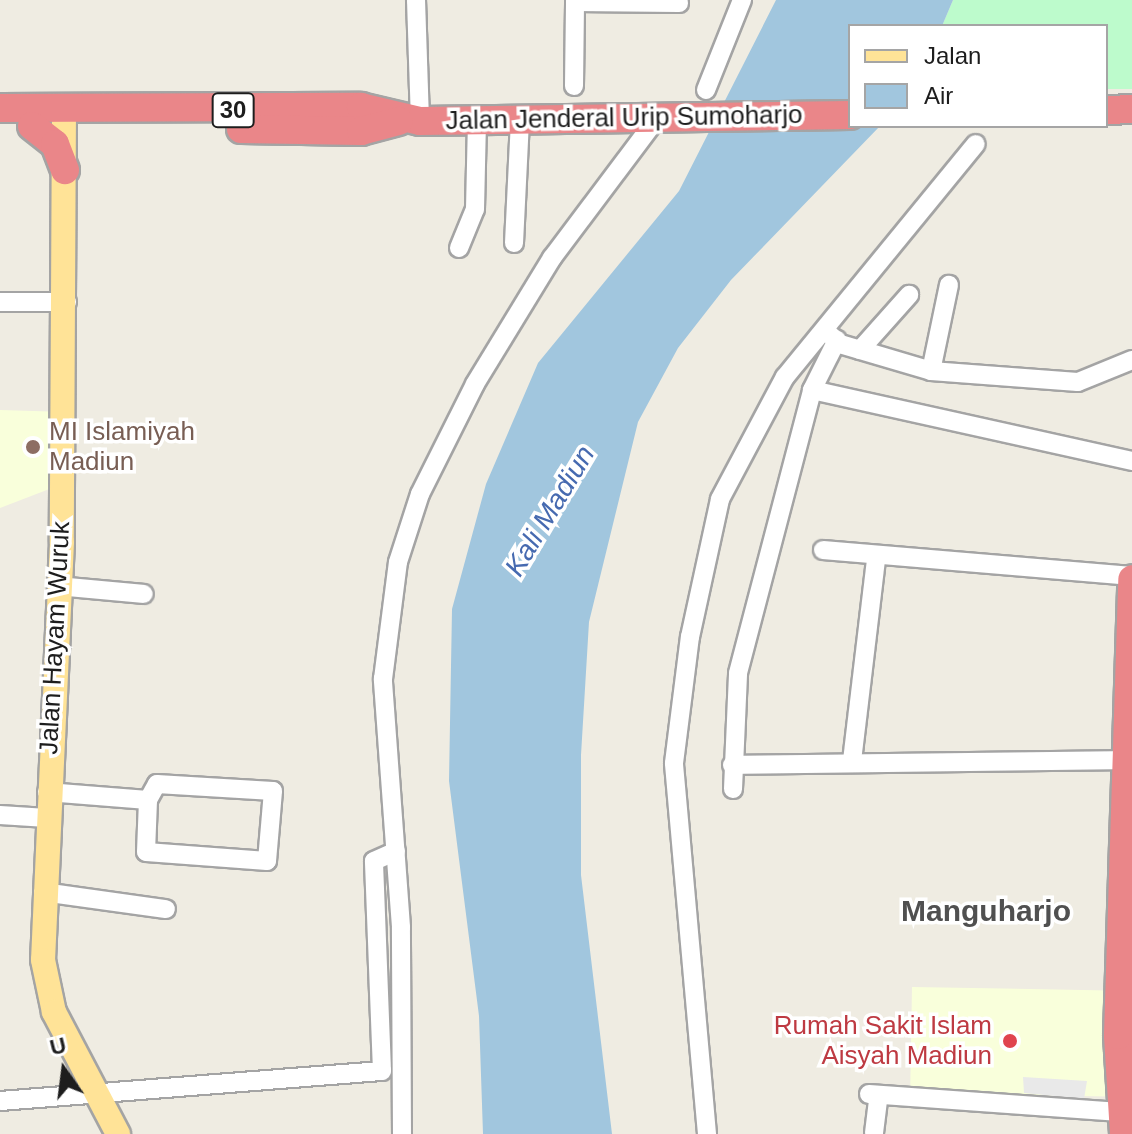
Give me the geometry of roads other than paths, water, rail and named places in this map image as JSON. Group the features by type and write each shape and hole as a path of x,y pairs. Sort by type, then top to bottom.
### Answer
{"highway":[{"name":"Jalan Jenderal Urip Sumoharjo","path":"0,108 64,116 361,131 409,121 664,121 848,115"},
{"path":"1108,110 1132,109"},
{"name":"Jalan Jenderal Urip Sumoharjo","path":"0,126 32,126 64,116"},
{"path":"32,126 55,144 65,170"},
{"path":"1125,1112 1126,776 1132,577"}],"main road":[{"name":"Jalan Hayam Wuruk","path":"64,116 67,302 58,586 43,892 43,960 54,1012 118,1134"}],"street":[{"path":"409,121 416,0"},
{"path":"706,90 742,0"},
{"path":"574,86 575,1 679,3"},
{"path":"459,248 475,209 477,121"},
{"path":"514,243 520,121"},
{"path":"402,1134 396,851 383,679 407,528 491,359 552,258 664,121"},
{"path":"707,1134 674,763 680,705 720,499 785,377 830,334 976,144"},
{"path":"931,371 949,285"},
{"path":"860,350 909,295"},
{"path":"0,302 67,302"},
{"path":"830,334 860,350 931,371 1078,382 1132,360"},
{"path":"733,789 738,673 812,390 830,334"},
{"path":"812,390 1132,461"},
{"path":"823,550 876,559 1132,577"},
{"path":"852,761 876,559"},
{"path":"58,586 144,594"},
{"path":"732,765 852,761 1126,776"},
{"path":"157,784 273,791 267,861 148,853 148,800 157,784"},
{"path":"47,792 148,800"},
{"path":"0,815 47,818"},
{"path":"0,1101 100,1096 382,1071 374,861 396,851"},
{"path":"43,892 166,909"},
{"path":"874,1133 874,1094 1125,1112"}],"water":[{"name":"Kali Madiun","path":"776,0 953,0 943,24 848,24 848,128 878,128 731,280 678,348 638,422 589,622 581,755 581,875 612,1134 483,1134 479,1016 449,781 452,609 486,484 538,363 679,191"}],"place":[{"name":"MI Islamiyah Madiun","path":"33,447"},
{"name":"Rumah Sakit Islam Aisyah Madiun","path":"1010,1041"}],"district":[{"name":"Manguharjo","path":"986,911"}]}
